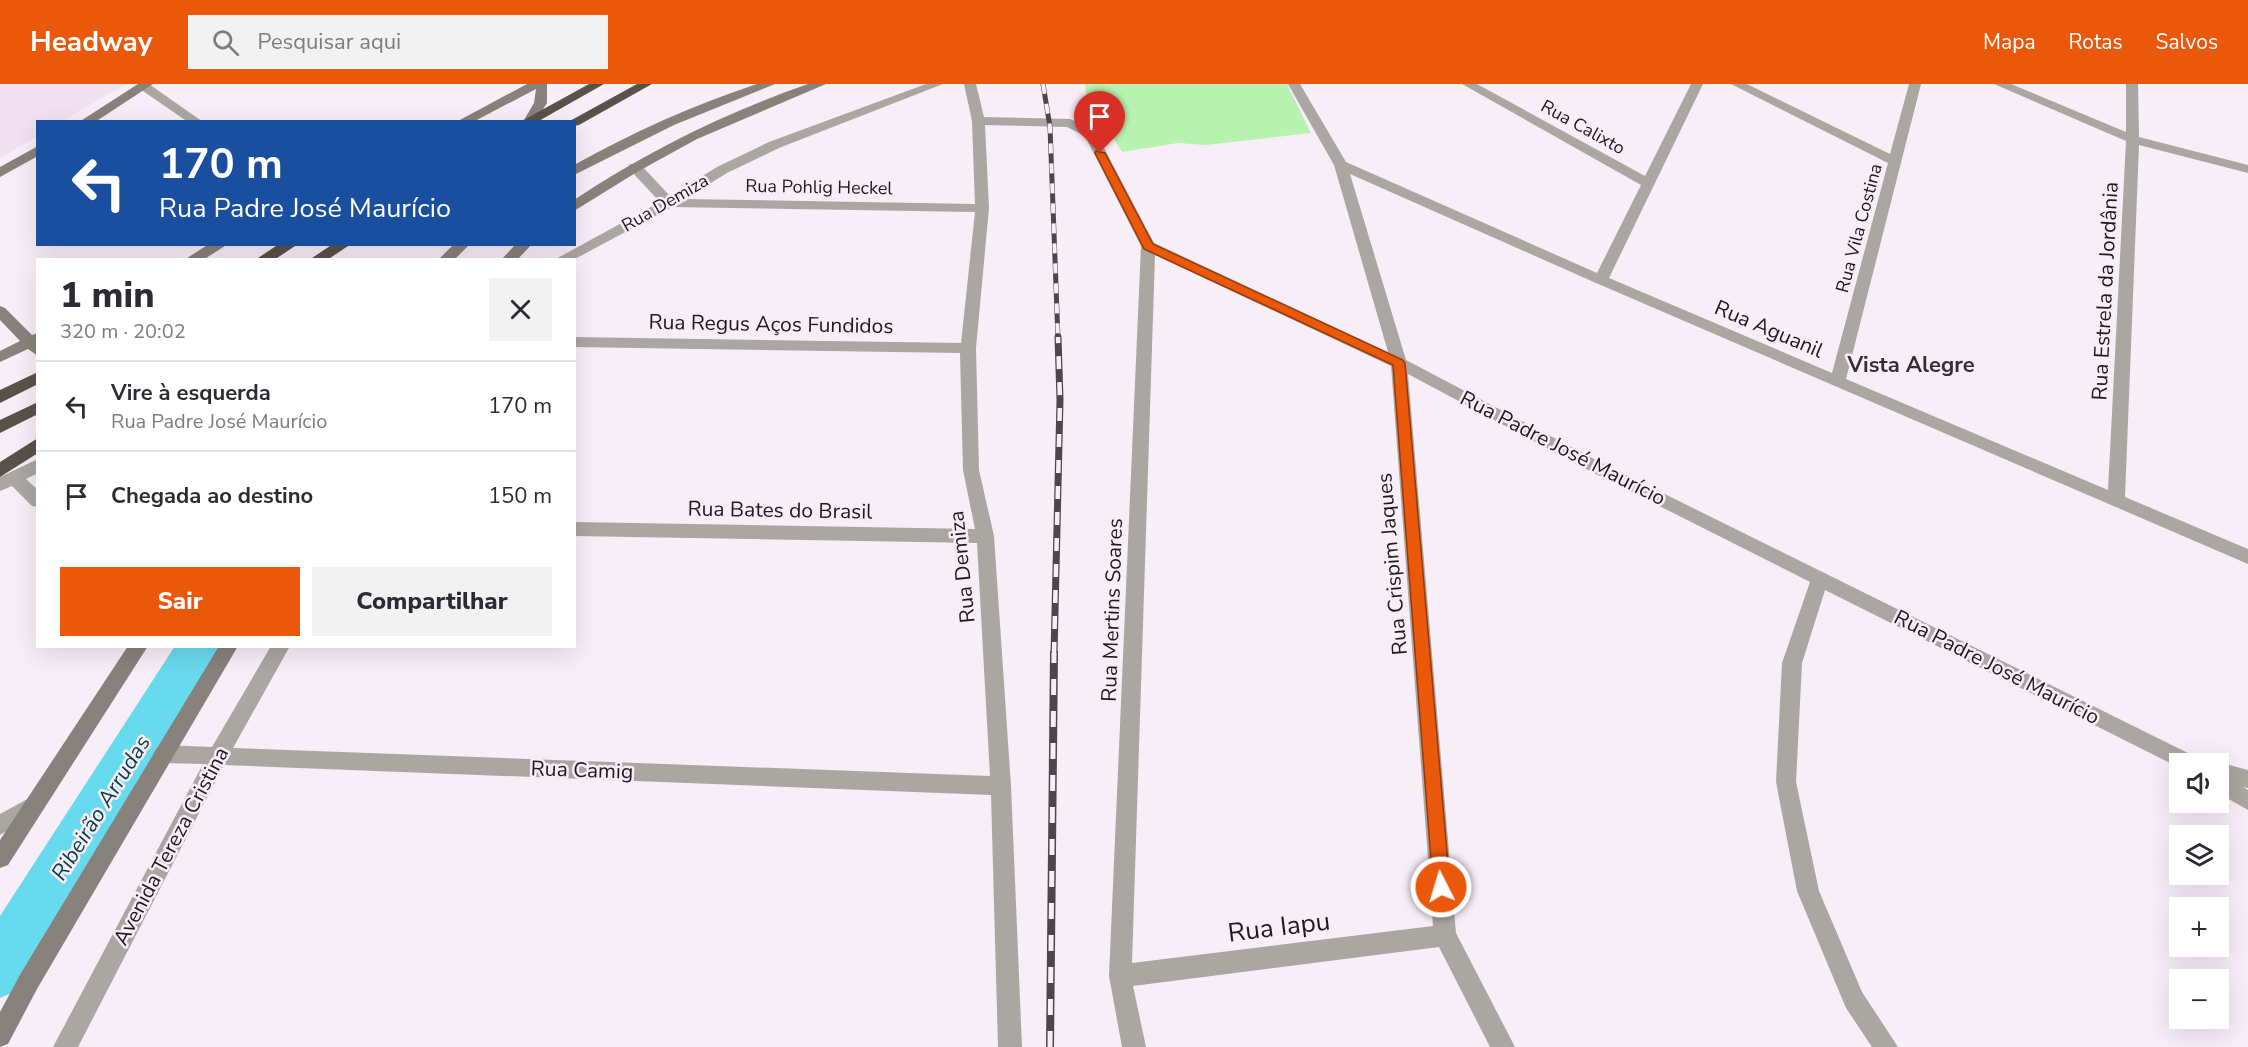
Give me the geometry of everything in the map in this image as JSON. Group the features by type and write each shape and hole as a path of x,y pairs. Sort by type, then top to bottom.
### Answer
{"highway":[{"path":"530,120 597,84"},
{"path":"576,121 646,84"},
{"path":"266,258 287,246"},
{"path":"320,258 340,246"},
{"path":"0,397 36,378"},
{"path":"0,427 36,408"},
{"path":"5,478 36,446"}],"main road":[{"path":"466,120 536,84"},
{"path":"529,120 542,103 544,94 541,84"},
{"path":"576,170 606,152 693,113 769,84"},
{"path":"576,206 636,166 704,130 776,99 820,84"},
{"path":"88,120 145,85"},
{"path":"0,173 36,151"},
{"path":"195,258 217,246"},
{"path":"447,258 461,246"},
{"path":"510,258 523,246"},
{"path":"0,311 35,344 0,357"},
{"path":"0,858 139,648"},
{"path":"0,1036 29,981 163,754 229,648"}],"street":[{"name":"Rua Demiza","path":"565,258 669,203 722,170 774,145 937,84"},
{"name":"Rua Demiza","path":"970,84 978,121 982,208 968,348 971,470 985,536 1001,786 1010,1047"},
{"name":"Rua Crispim Jaques","path":"1294,84 1341,165 1399,363 1445,935 1503,1047"},
{"name":"Rua Calixto","path":"1468,84 1649,184"},
{"path":"1600,280 1697,84"},
{"path":"1737,84 1895,161"},
{"name":"Rua Vila Costina","path":"1838,381 1915,84"},
{"path":"2000,84 2133,139 2248,170"},
{"name":"Rua Estrela da Jordânia","path":"2116,500 2133,139 2132,84"},
{"path":"145,85 195,120"},
{"path":"978,121 1070,123 1090,134 1148,246"},
{"name":"Rua Aguanil","path":"1341,165 1600,280 2248,557"},
{"path":"636,166 669,203"},
{"name":"Rua Pohlig Heckel","path":"669,203 982,208"},
{"name":"Rua Padre José Maurício","path":"1148,246 1399,363 1590,464 2169,753"},
{"name":"Rua Mertins Soares","path":"1134,1047 1120,976 1148,246"},
{"name":"Rua Regus Aços Fundidos","path":"576,342 968,348"},
{"path":"5,478 36,466"},
{"path":"5,478 36,500"},
{"name":"Rua Bates do Brasil","path":"576,529 985,536"},
{"path":"1820,578 1792,663 1786,782 1808,891 1854,1000 1886,1047"},
{"name":"Avenida Tereza Cristina","path":"65,1047 218,756 280,648"},
{"name":"Rua Camig","path":"163,754 1001,786"},
{"path":"2229,774 2248,779"},
{"path":"2229,789 2248,801"},
{"path":"0,825 33,805"},
{"name":"Rua Iapu","path":"1120,976 1445,935"}],"shaded area":[{"path":"0,84 126,84 64,120 36,120 36,137 0,158"}],"green space":[{"path":"1085,84 1287,84 1311,133 1206,145 1178,143 1122,152 1109,131 1089,114"}],"waterway":[{"name":"Ribeirão Arrudas","path":"0,969 201,648"}],"railway":[{"path":"1043,84 1050,127 1058,339"},
{"path":"1054,655 1060,400 1058,337"},
{"path":"1050,1047 1054,653"}],"district":[{"name":"Vista Alegre","path":"1911,365"}],"route":[{"path":"1100,153 1148,246 1399,363 1441,887"}]}
